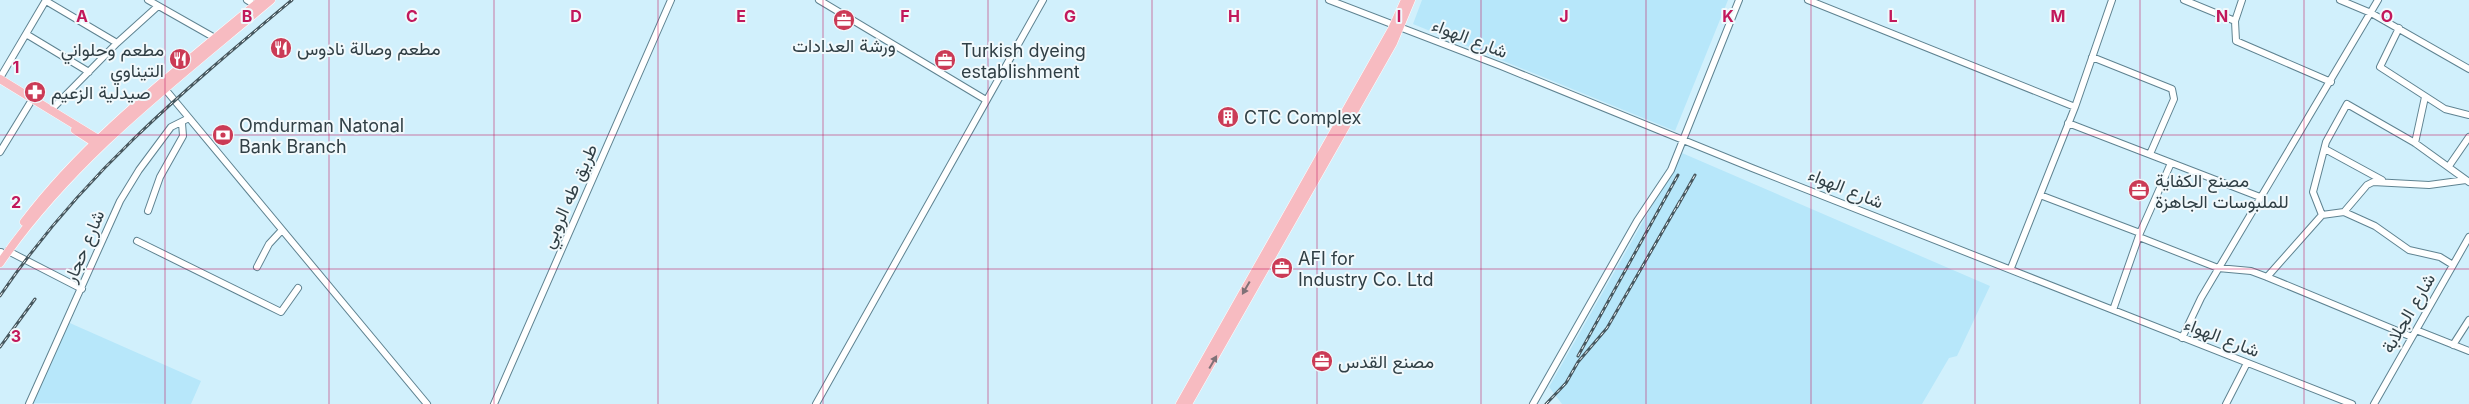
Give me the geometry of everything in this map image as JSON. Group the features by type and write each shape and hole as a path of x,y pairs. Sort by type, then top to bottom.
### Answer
{"main road":[{"path":"0,263 2,252 49,192 100,143 271,0"},
{"path":"1180,404 1397,26 1405,0"},
{"path":"1188,404 1411,0"},
{"path":"100,143 119,121 258,2"},
{"path":"0,78 100,143"},
{"path":"0,85 100,143"}],"street":[{"path":"0,78 46,0 117,43"},
{"path":"148,0 215,38"},
{"path":"247,0 258,2"},
{"name":"طريق طه الروبي","path":"494,404 671,0"},
{"path":"819,0 986,100"},
{"path":"816,404 1043,0"},
{"name":"شارع الهواء","path":"1329,0 1685,138 2182,338 2352,404"},
{"path":"1533,404 1637,221 1671,170 1739,0"},
{"path":"1808,0 2075,106"},
{"path":"2011,268 2075,106 2112,0"},
{"path":"2184,0 2235,21"},
{"path":"2242,0 2235,21 2234,38 2239,43 2331,82"},
{"path":"2340,0 2371,13 2469,69"},
{"path":"2182,338 2218,268 2331,82 2378,0"},
{"path":"50,110 117,43 158,6"},
{"path":"2399,28 2380,68 2454,113 2469,115"},
{"path":"26,34 89,72"},
{"path":"2092,57 2172,89 2174,99 2150,154"},
{"path":"165,89 427,404"},
{"path":"2415,143 2426,97"},
{"path":"0,152 30,103"},
{"path":"2322,215 2313,192 2330,133 2347,104 2415,143 2467,181"},
{"name":"شارع حجار","path":"29,404 119,203 139,170 171,127 189,118"},
{"path":"148,211 160,177 183,136 182,123"},
{"path":"2068,123 2260,197"},
{"path":"2449,166 2469,138"},
{"path":"2325,149 2386,182"},
{"path":"2113,310 2140,235 2171,162"},
{"path":"2344,212 2368,185 2373,182 2429,185 2467,181"},
{"path":"2040,195 2218,268 2267,276 2412,337"},
{"path":"2267,276 2322,215 2344,212 2375,226 2409,250 2440,257 2453,265"},
{"path":"256,268 268,244 282,230"},
{"name":"شارع الجلابة","path":"2374,404 2453,265 2466,251 2469,238"},
{"path":"137,241 282,312 298,288"},
{"path":"2,252 82,289"},
{"path":"2453,345 2469,320"},
{"path":"2416,330 2469,351"},
{"path":"2226,404 2247,363"}],"shaded area":[{"path":"1422,0 1728,0 1675,131 1413,24"},
{"path":"1682,153 1990,286 1957,356 1949,358 1922,404 1562,404 1549,387"},
{"path":"63,320 201,381 191,404 29,403"}],"railway":[{"path":"0,296 64,212 99,174 173,102 292,0"},
{"path":"1578,356 1678,175"},
{"path":"1677,207 1695,175"},
{"path":"1546,404 1566,383 1578,362 1607,328 1680,201"},
{"path":"0,347 35,299"}],"place":[{"name":"ورشة العدادات","path":"844,20"},
{"name":"مطعم وصالة نادوس","path":"281,48"},
{"name":"مطعم وحلواني التيناوي","path":"180,59"},
{"name":"Turkish dyeing establishment","path":"945,60"},
{"name":"صيدلية الزعيم","path":"35,92"},
{"name":"CTC Complex","path":"1228,117"},
{"name":"Omdurman Natonal Bank Branch","path":"223,135"},
{"name":"مصنع الكفاية للملبوسات الجاهزة","path":"2139,190"},
{"name":"AFI for Industry Co. Ltd","path":"1282,268"},
{"name":"مصنع القدس","path":"1322,361"}]}
